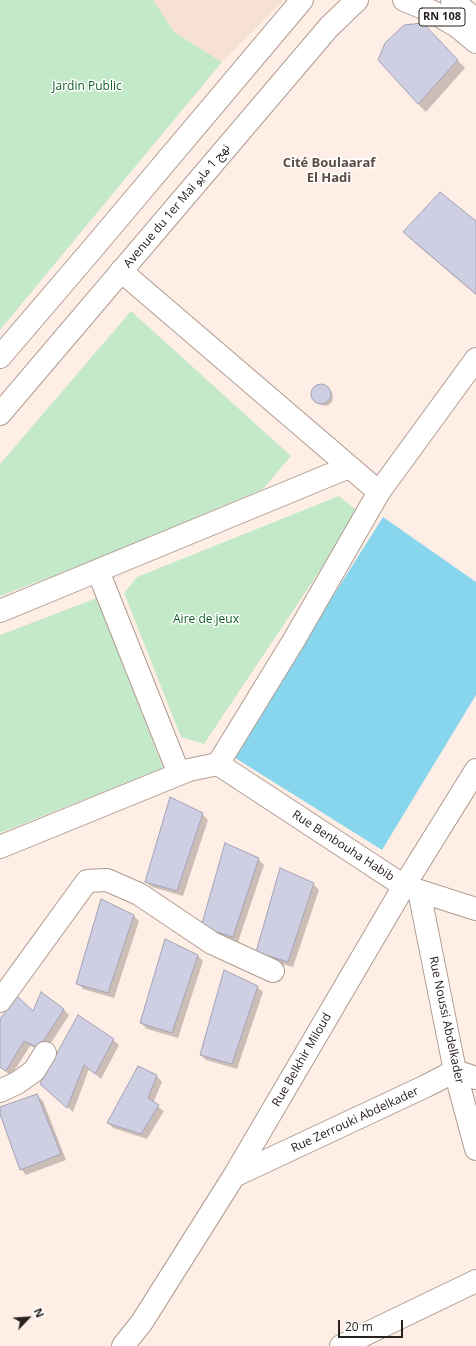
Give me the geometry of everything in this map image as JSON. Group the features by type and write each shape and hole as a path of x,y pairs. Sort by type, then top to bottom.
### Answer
{"street":[{"path":"0,357 302,0"},
{"name":"Avenue du 1er Mai نهج 1 مايو","path":"0,414 329,27 357,0"},
{"name":"RN 108","path":"404,0 433,12 458,27 476,42"},
{"name":"RN 108","path":"452,0 476,20"},
{"path":"121,271 378,492"},
{"path":"0,847 189,770 218,764 294,640 378,492 476,359"},
{"path":"0,611 349,467"},
{"path":"98,571 179,774"},
{"name":"Rue Benbouha Habib","path":"218,764 412,888 476,909"},
{"name":"Rue Belkhir Miloud","path":"123,1346 142,1322 412,888 476,770"},
{"path":"0,1001 87,881 107,880 139,894 212,943 273,971"},
{"name":"Rue Noussi Abdelkader","path":"412,888 455,1071 476,1149"},
{"path":"0,1091 17,1083 34,1071 45,1053"},
{"path":"455,1071 476,1078"},
{"name":"Rue Zerrouki Abdelkader","path":"234,1176 455,1071"},
{"path":"341,1346 476,1281"}],"shaded area":[{"path":"153,0 284,0 222,62 174,32"}],"green space":[{"name":"Jardin Public","path":"0,0 153,0 174,32 222,62 0,330"},
{"path":"131,311 291,456 263,489 95,560 0,596 0,464"},
{"name":"Aire de jeux","path":"339,496 359,512 204,744 181,737 124,593 137,577"},
{"path":"97,598 163,768 0,833 0,635"}],"water":[{"path":"383,517 476,582 476,695 382,850 232,756"}],"building":[{"path":"423,23 458,60 418,104 378,60 385,43 404,25"},
{"path":"440,192 476,221 476,294 403,232"},
{"path":"321,384 328,387 331,394 328,401 321,404 314,401 311,394 314,387"},
{"path":"170,797 203,813 177,891 145,882"},
{"path":"225,843 259,858 233,937 201,927"},
{"path":"280,868 314,883 288,962 256,952"},
{"path":"101,899 134,915 108,993 76,984"},
{"path":"165,939 198,955 172,1033 140,1023"},
{"path":"224,970 258,986 232,1064 200,1055"},
{"path":"41,992 64,1009 39,1048 24,1041 6,1071 0,1067 0,1019 17,996 33,1011"},
{"path":"78,1015 114,1039 95,1074 84,1065 67,1108 40,1084"},
{"path":"138,1066 157,1075 148,1098 159,1105 141,1134 107,1123"},
{"path":"37,1094 61,1154 20,1170 0,1114 0,1107"}],"district":[{"name":"Cité Boulaaraf El Hadi","path":"329,170"}]}
